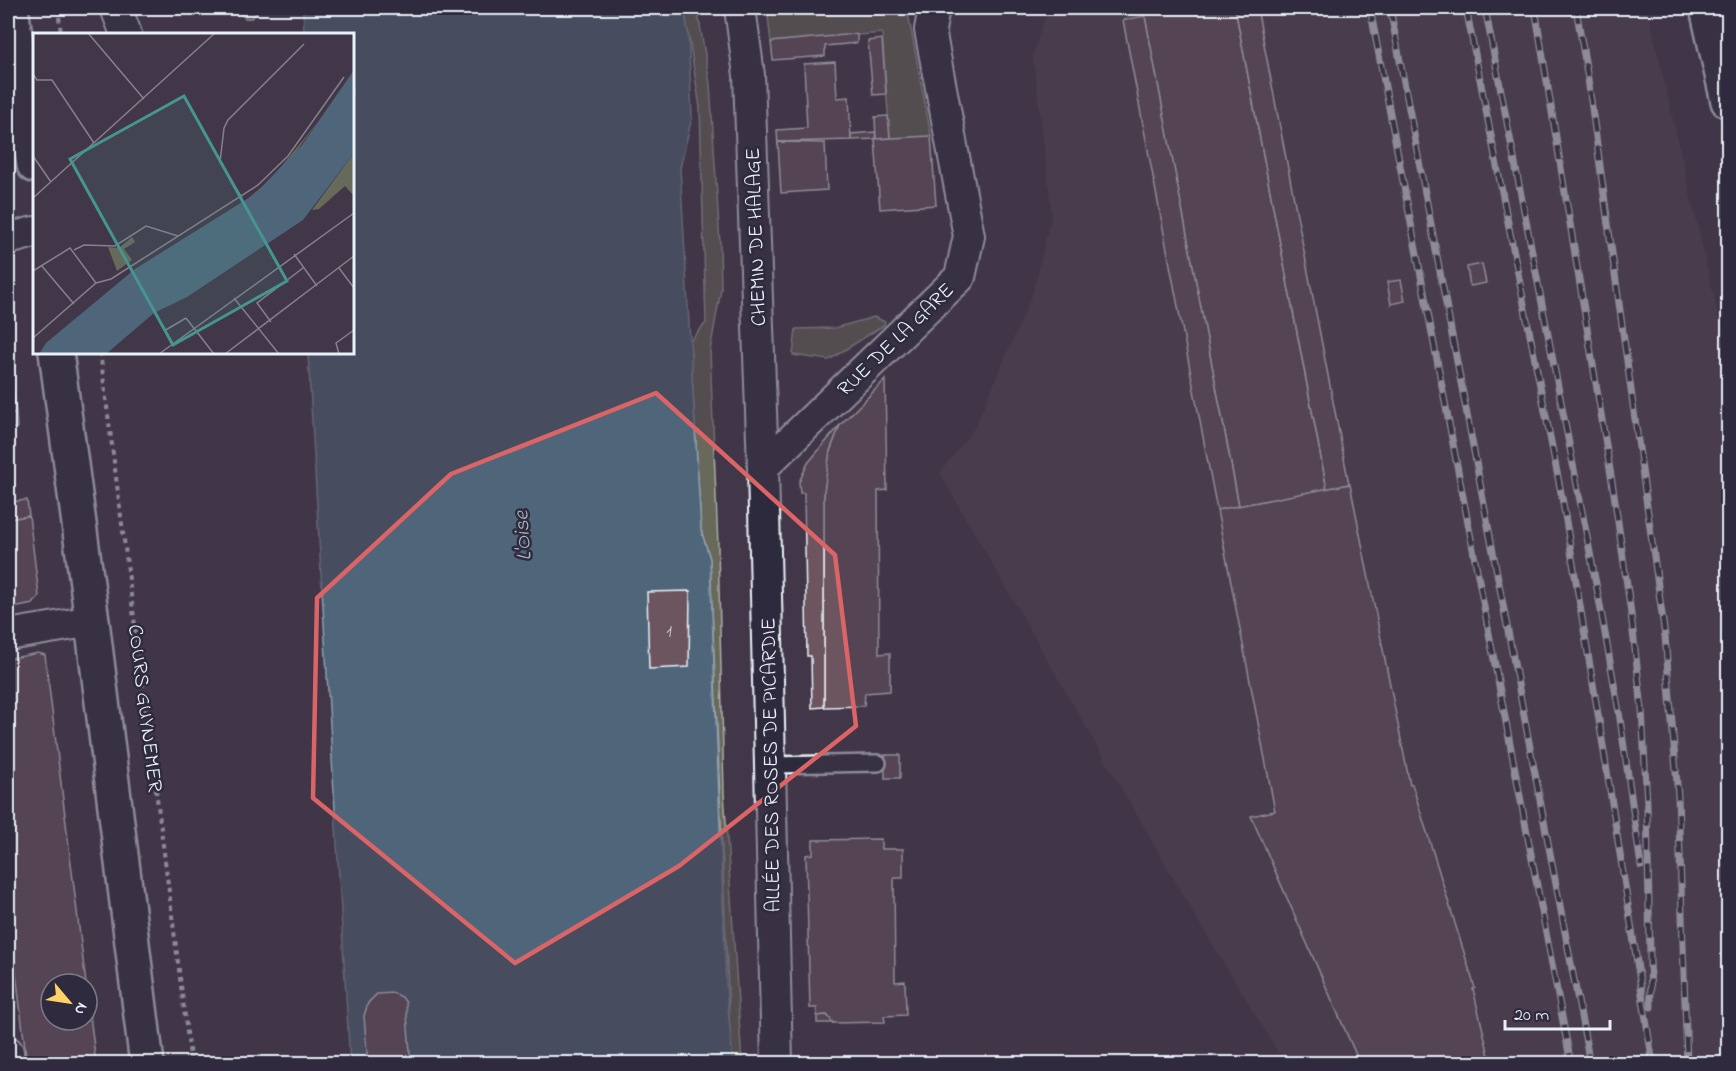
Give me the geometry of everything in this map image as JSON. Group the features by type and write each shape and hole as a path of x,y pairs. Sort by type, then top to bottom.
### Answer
{"main road":[{"path":"11,8 33,158"},
{"path":"1707,8 1728,101"},
{"name":"COURS GUYNEMER","path":"56,354 147,1064"}],"street":[{"path":"116,8 126,33"},
{"path":"137,8 137,33"},
{"name":"CHEMIN DE HALAGE","path":"740,8 749,75 763,467"},
{"name":"RUE DE LA GARE","path":"763,467 960,276 969,236 930,30 934,8"},
{"path":"8,239 33,232"},
{"name":"ALLÉE DES ROSES DE PICARDIE","path":"763,467 777,1064"},
{"path":"8,635 92,621"},
{"path":"8,1052 9,1064"}],"lane":[{"path":"770,765 878,763"}],"path":[{"path":"58,8 61,33"},
{"name":"COURS GUYNEMER","path":"100,354 191,1064"}],"highlighted area":[{"path":"656,393 835,555 856,726 679,866 515,963 313,798 317,598 451,474"}],"shaded area":[{"path":"1053,8 1647,8 1728,358 1728,1063 1285,1063 1193,912 940,473 976,426 1033,293 1052,213 1033,55 1043,22"}],"green space":[{"path":"684,8 697,8 710,84 720,244 721,289 710,351 718,546 724,793 742,1063 731,1063 710,559 701,530 690,341 706,323 700,107"},
{"path":"767,8 907,8 931,136 890,138 882,33 771,42"},
{"path":"874,317 885,322 884,325 829,360 793,355 796,329 835,328"}],"water":[{"name":"L'Oise","path":"303,8 684,8 688,32 692,117 680,168 701,530 710,559 726,985 733,1063 350,1063 308,354 354,354 354,33 295,33 304,31"}],"building":[{"path":"239,8 256,8 257,13 251,18 245,18 240,14"},
{"path":"1143,8 1235,8 1327,489 1239,506"},
{"path":"1235,8 1257,8 1349,484 1327,489"},
{"path":"1145,16 1239,506 1217,510 1123,20"},
{"path":"855,34 857,43 825,46 825,56 773,60 771,42"},
{"path":"882,39 886,94 873,95 868,41"},
{"path":"835,62 837,98 849,97 851,140 778,142 778,146 777,130 807,128 804,64"},
{"path":"888,116 890,138 876,139 875,117"},
{"path":"875,132 876,139 851,140 851,134"},
{"path":"931,136 936,205 880,209 875,139"},
{"path":"778,142 825,143 827,190 781,193"},
{"path":"1482,264 1486,283 1470,286 1467,267"},
{"path":"1401,280 1405,301 1391,304 1387,282"},
{"path":"8,334 16,413 8,414"},
{"path":"885,380 887,490 878,491 879,654 890,653 890,691 865,693 864,706 824,707 824,491 827,465 840,425"},
{"path":"16,413 17,428 8,429 8,414"},
{"path":"840,425 830,451 824,491 824,707 812,708 811,656 807,656 804,493 800,493 799,482 808,463"},
{"path":"1350,484 1410,785 1412,784 1475,988 1473,989 1491,1064 1360,1064 1251,816 1275,811 1217,510"},
{"path":"27,500 29,516 8,519 8,502"},
{"path":"29,516 39,596 33,604 8,609 8,519"},
{"path":"690,591 689,667 649,669 647,592"},
{"path":"38,653 45,655 85,972 39,972 39,1032 92,1032 96,1064 27,1064 8,907 8,659"},
{"path":"885,755 900,755 900,778 885,778"},
{"path":"881,839 881,849 903,849 903,878 894,878 895,982 905,981 906,1015 884,1016 885,1022 833,1023 827,1015 817,1016 817,1008 810,1008 806,855 813,854 813,840"},
{"path":"393,993 402,997 406,1003 411,1064 368,1064 364,1016 368,1003 377,994"},
{"path":"827,1015 833,1023 817,1023 817,1016"}],"railway":[{"path":"1370,8 1571,1064"},
{"path":"1390,8 1590,1064"},
{"path":"1466,8 1563,503 1653,1064"},
{"path":"1485,8 1598,594 1619,712 1641,866"},
{"path":"1535,8 1614,494 1642,709 1647,804 1651,1007"},
{"path":"1576,8 1588,79 1665,636 1678,796 1687,1064"}]}
